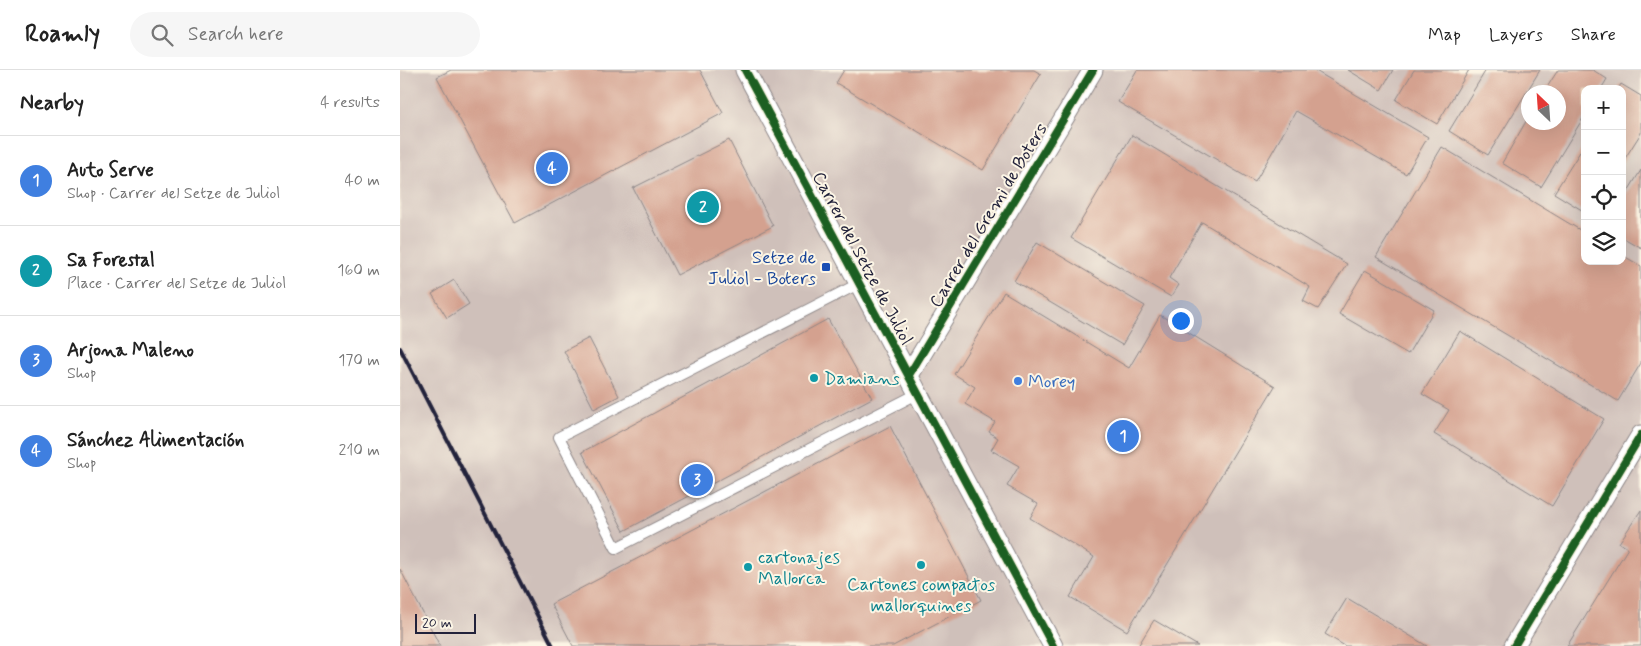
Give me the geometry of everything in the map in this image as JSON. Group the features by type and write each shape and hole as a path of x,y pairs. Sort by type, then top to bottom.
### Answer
{"street":[{"name":"Carrer del Setze de Juliol","path":"745,70 1053,646"},
{"name":"Carrer del Gremi de Boters","path":"909,375 1093,70"},
{"path":"1514,646 1641,435"}],"lane":[{"path":"860,283 559,436 616,548 919,393"}],"shaded area":[{"path":"400,70 1641,70 1641,646 400,646"}],"building":[{"path":"451,70 700,70 723,113 515,223 437,77"},
{"path":"844,70 1034,70 1041,74 983,170 836,83"},
{"path":"1137,70 1314,70 1428,137 1406,174 1296,111 1255,182 1118,102"},
{"path":"1348,70 1393,70 1381,90"},
{"path":"1414,70 1469,70 1437,124 1396,100"},
{"path":"1486,70 1540,70 1531,85 1521,85 1521,101 1488,155 1449,131"},
{"path":"1558,70 1593,70 1607,79 1603,85 1581,85 1581,122 1541,187 1502,163 1521,130 1566,130 1566,85 1548,85"},
{"path":"1626,87 1641,96 1641,133 1626,157"},
{"path":"1132,135 1347,264 1318,309 1303,301 1310,287 1202,222 1169,278 1179,285 1171,297 1071,238"},
{"path":"729,140 773,226 677,275 633,188"},
{"path":"1442,147 1581,231 1581,265 1626,265 1626,257 1641,266 1641,363 1618,401 1376,257"},
{"path":"1581,150 1581,210 1554,193"},
{"path":"1641,170 1641,248 1626,239 1626,194"},
{"path":"1037,242 1145,306 1122,345 1014,281"},
{"path":"1365,270 1434,310 1408,354 1339,314"},
{"path":"454,280 469,304 447,318 432,294"},
{"path":"1004,292 1129,368 1160,315 1275,386 1127,631 1070,597 1094,557 1030,518 1038,504 1007,486 1019,466 991,450 998,438 989,432 995,422 965,404 975,387 954,374"},
{"path":"828,319 872,398 624,531 582,452"},
{"path":"1460,331 1604,419 1552,506 1434,434 1449,410 1422,394"},
{"path":"589,338 619,396 594,409 564,351"},
{"name":"cartonajes Mallorca","path":"890,426 981,600 893,646 573,646 551,604"},
{"path":"1641,510 1641,646 1567,646 1628,548 1619,543"},
{"path":"400,569 440,646 400,646"},
{"path":"1347,598 1427,646 1345,646 1325,634"},
{"path":"1154,620 1198,646 1138,646"}],"railway":[{"path":"400,348 553,646"}],"cycle path":[{"path":"745,70 1053,646"},
{"path":"909,375 1093,70"},
{"path":"1514,646 1641,435"}],"place":[{"name":"Sánchez Alimentación","path":"552,168"},
{"name":"Sa Forestal","path":"703,207"},
{"name":"Setze de Juliol - Boters","path":"826,267"},
{"name":"Damians","path":"814,378"},
{"name":"Morey","path":"1018,381"},
{"name":"Auto Serve","path":"1123,436"},
{"name":"Arjona Maleno","path":"697,480"},
{"name":"Cartones compactos mallorquines","path":"921,565"},
{"name":"cartonajes Mallorca","path":"748,567"}]}
